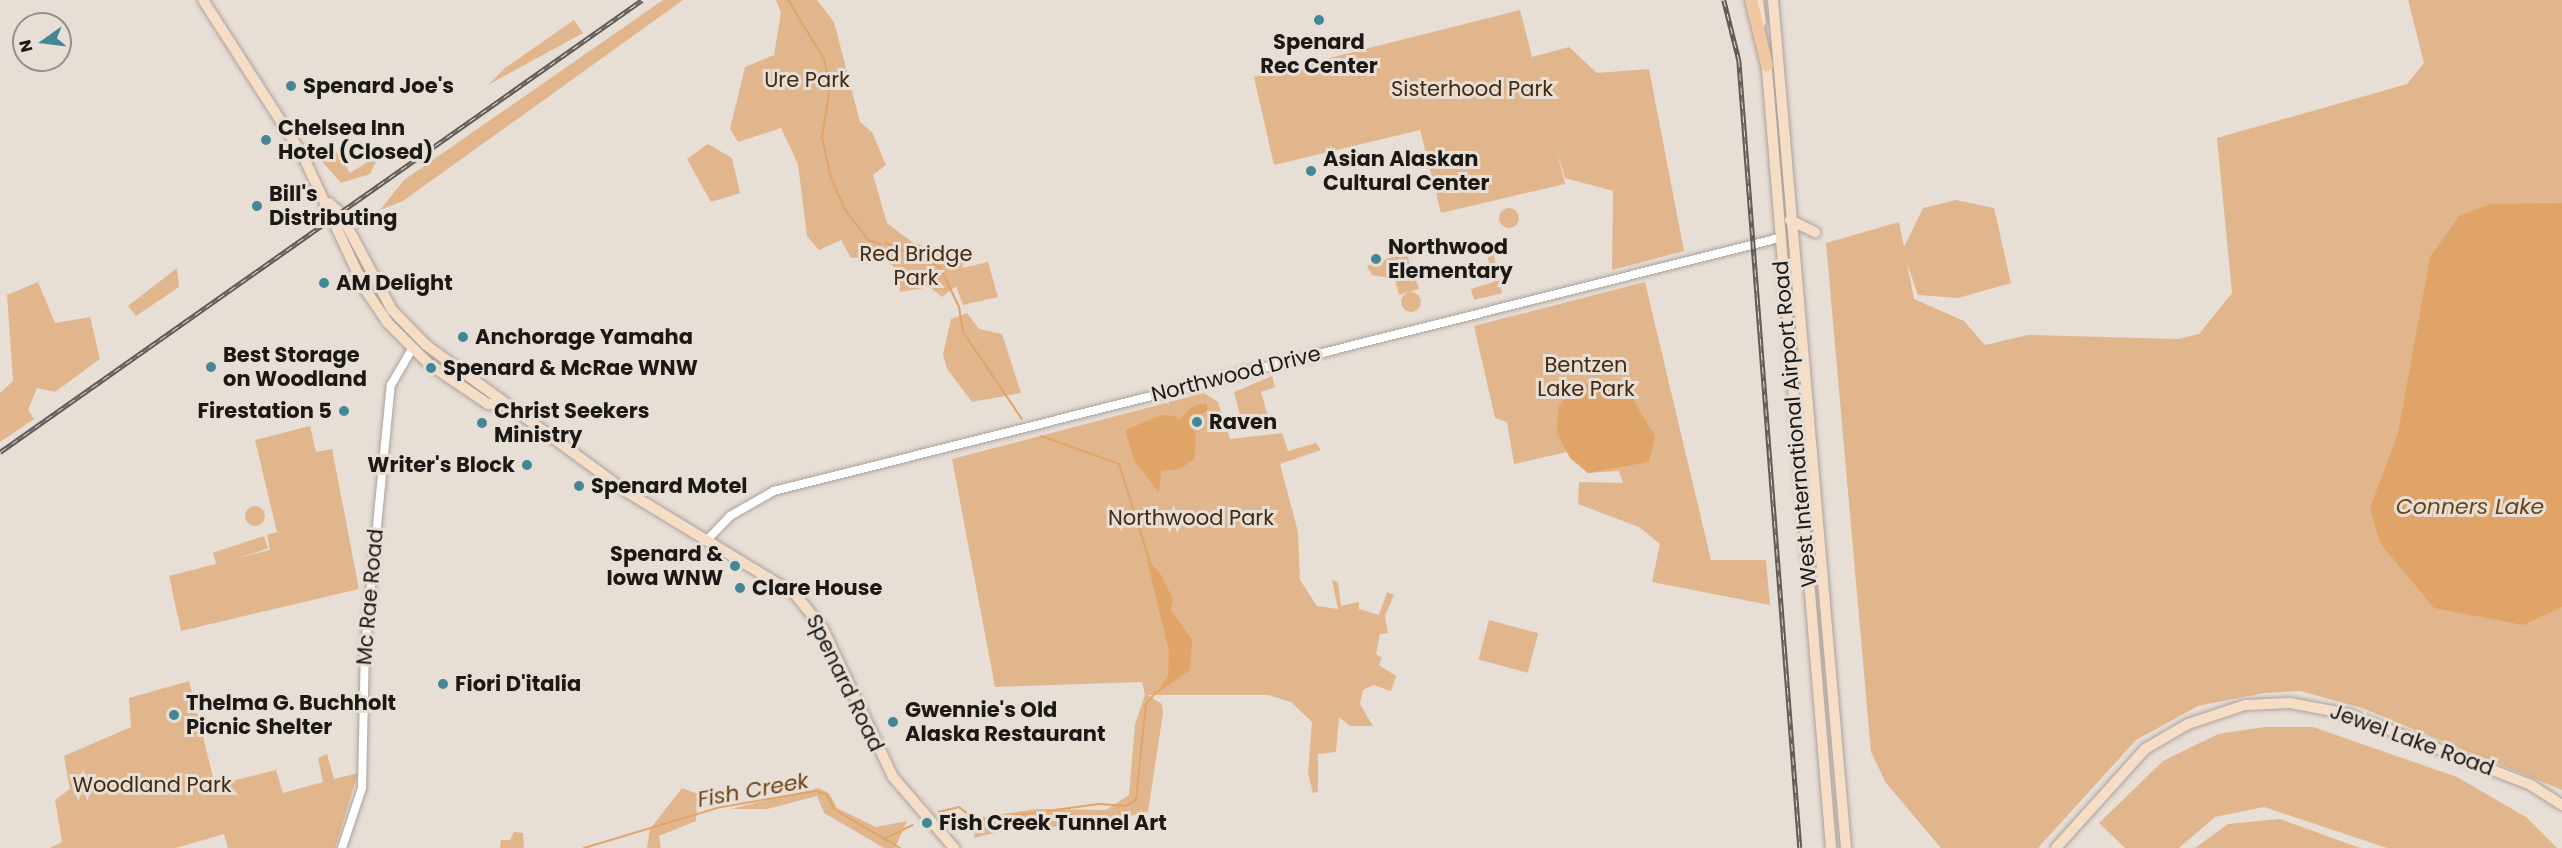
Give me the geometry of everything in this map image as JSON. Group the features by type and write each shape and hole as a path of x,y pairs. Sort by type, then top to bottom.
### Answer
{"highway":[{"path":"1750,0 1767,65"}],"main road":[{"name":"Spenard Road","path":"203,0 401,322 503,405 627,492 780,581 811,612 893,777 954,848"},
{"name":"West International Airport Road","path":"1758,0 1767,65 1779,238 1831,848"},
{"name":"West International Airport Road","path":"1773,0 1846,848"},
{"path":"1776,194 1793,224 1815,232 1798,214 1791,189"},
{"name":"Spenard Road","path":"329,203 365,288 412,349 488,405 503,405"},
{"name":"Jewel Lake Road","path":"2056,848 2145,749 2198,719 2245,705 2290,703 2348,714 2531,785 2562,805"}],"street":[{"name":"Northwood Drive","path":"708,539 730,516 774,491 1779,238"},
{"name":"Mc Rae Road","path":"342,848 362,788 365,648 391,385 412,349"}],"green space":[{"path":"663,0 683,0 403,201 380,210 404,180"},
{"path":"776,0 817,0 834,22 860,122 872,132 886,165 873,175 887,223 912,242 964,261 962,268 988,262 998,297 963,305 956,286 942,297 930,287 900,292 893,266 877,256 851,258 841,240 819,250 807,236 798,164 781,128 738,142 730,129 745,67 774,55 781,13"},
{"path":"2408,0 2562,0 2562,790 2362,708 2300,691 2264,693 2198,706 2136,740 2038,848 1941,848 1886,783 1871,752 1826,243 1899,222 1904,247 1923,208 1956,200 1994,208 2011,283 1958,298 1918,295 1907,263 1914,299 1964,321 1985,345 2028,335 2178,339 2199,334 2232,293 2217,138 2407,84 2424,63"},
{"name":"Sisterhood Park","path":"1520,10 1532,57 1569,47 1597,73 1649,69 1684,251 1612,270 1613,191 1565,178 1557,152 1565,184 1441,213 1420,130 1274,165 1254,77"},
{"path":"574,20 583,33 488,85 505,68"},
{"path":"708,144 732,158 740,193 711,202 687,159"},
{"path":"333,147 350,173 379,155 370,174 341,183 319,158"},
{"path":"1509,208 1516,211 1519,218 1516,225 1509,228 1502,225 1499,218 1502,211"},
{"path":"1492,247 1502,293 1474,300 1471,289 1494,282 1485,248"},
{"path":"1406,252 1419,289 1399,295 1395,279 1372,275 1367,266"},
{"path":"177,268 179,287 136,316 128,306"},
{"path":"38,282 55,323 90,317 100,359 55,392 37,388 28,410 34,419 0,442 0,393 13,381 7,295"},
{"name":"Bentzen Lake Park","path":"1645,282 1711,560 1766,560 1770,605 1652,582 1660,544 1639,527 1578,504 1579,482 1623,483 1619,471 1588,473 1567,452 1514,464 1507,422 1495,418 1474,326"},
{"path":"1411,292 1418,295 1421,302 1418,309 1411,312 1404,309 1401,302 1404,295"},
{"path":"967,313 979,329 1002,334 1021,393 972,402 947,369 943,354 951,319"},
{"path":"1272,376 1275,387 1261,392 1269,419 1242,423 1234,392"},
{"name":"Northwood Park","path":"1204,393 1218,402 1230,439 1282,433 1288,451 1316,443 1321,450 1280,464 1298,532 1300,580 1317,606 1338,609 1332,580 1338,582 1341,606 1359,602 1359,609 1379,615 1387,592 1394,595 1385,616 1388,633 1380,634 1376,654 1382,658 1379,665 1396,676 1391,691 1373,685 1363,690 1360,704 1373,726 1350,726 1339,717 1336,752 1318,754 1318,792 1313,793 1308,773 1312,722 1291,702 1268,695 1147,695 1162,704 1163,713 1148,812 1110,820 1103,830 1027,825 974,838 976,821 990,816 1036,809 1106,810 1129,795 1135,724 1145,695 1142,682 995,687 952,459"},
{"path":"310,426 316,452 332,449 359,589 181,631 169,576 270,550 267,535 277,532 255,440"},
{"path":"251,506 259,506 265,512 265,520 259,526 251,526 245,520 245,512"},
{"path":"264,536 268,548 217,565 213,553"},
{"path":"1489,620 1538,633 1528,673 1478,660"},
{"name":"Woodland Park","path":"189,681 215,785 276,770 283,793 323,782 318,758 327,754 334,779 358,773 335,848 228,848 224,834 176,848 50,848 62,842 55,800 70,789 64,756 131,727 129,698"},
{"path":"2264,727 2313,727 2457,777 2526,817 2557,848 2387,848 2264,807 2215,817 2179,848 2125,848 2099,823 2163,761 2218,734"},
{"path":"682,788 698,794 696,821 659,836 661,848 647,848 650,829"},
{"path":"818,788 829,793 837,808 876,827 907,821 895,848 884,848 824,813 817,796 767,809 730,809"},
{"path":"2280,819 2360,848 2195,848 2228,824"},
{"path":"514,832 523,833 524,848 500,848 501,840 510,840"}],"water":[{"name":"Conners Lake","path":"2562,203 2562,607 2523,625 2434,608 2380,543 2370,508 2398,433 2430,257 2459,216 2490,204"},
{"path":"1587,384 1631,396 1655,436 1649,462 1588,473 1570,458 1557,433 1558,408 1569,392"},
{"path":"1206,403 1208,410 1196,417 1195,458 1180,469 1161,471 1159,493 1134,460 1125,430 1162,415 1176,416 1178,421 1191,407"},
{"path":"1146,557 1160,573 1173,599 1171,610 1192,640 1190,670 1157,693 1168,675 1169,651"}],"waterway":[{"name":"Fish Creek","path":"788,0 824,59 830,88 822,137 830,175 844,208 868,240 880,244"},
{"name":"Fish Creek","path":"886,243 940,267 959,307 963,332 1022,419"},
{"name":"Fish Creek","path":"1041,436 1119,464 1149,559"},
{"name":"Fish Creek","path":"938,812 959,807 972,817 988,819 1099,804 1126,806 1136,800 1146,704 1156,692"},
{"name":"Fish Creek","path":"584,848 721,807 816,791 826,794 835,810 900,848"},
{"name":"Fish Creek","path":"884,839 913,825"}],"railway":[{"path":"0,452 642,0"},
{"path":"1724,0 1739,60 1800,848"}],"place":[{"name":"Spenard Rec Center","path":"1319,20"},
{"name":"Spenard Joe's","path":"291,86"},
{"name":"Chelsea Inn Hotel (Closed)","path":"266,140"},
{"name":"Asian Alaskan Cultural Center","path":"1311,171"},
{"name":"Bill's Distributing","path":"257,206"},
{"name":"Northwood Elementary","path":"1376,259"},
{"name":"AM Delight","path":"324,283"},
{"name":"Anchorage Yamaha","path":"463,337"},
{"name":"Best Storage on Woodland","path":"211,367"},
{"name":"Spenard & McRae WNW","path":"431,368"},
{"name":"Firestation 5","path":"344,411"},
{"name":"Raven","path":"1197,422"},
{"name":"Christ Seekers Ministry","path":"482,423"},
{"name":"Writer's Block","path":"527,465"},
{"name":"Spenard Motel","path":"579,486"},
{"name":"Spenard & Iowa WNW","path":"735,566"},
{"name":"Clare House","path":"740,588"},
{"name":"Fiori D'italia","path":"443,684"},
{"name":"Thelma G. Buchholt Picnic Shelter","path":"174,715"},
{"name":"Gwennie's Old Alaska Restaurant","path":"893,722"},
{"name":"Fish Creek Tunnel Art","path":"927,823"}],"park label":[{"name":"Ure Park","path":"807,80"},
{"name":"Red Bridge Park","path":"916,266"}]}
